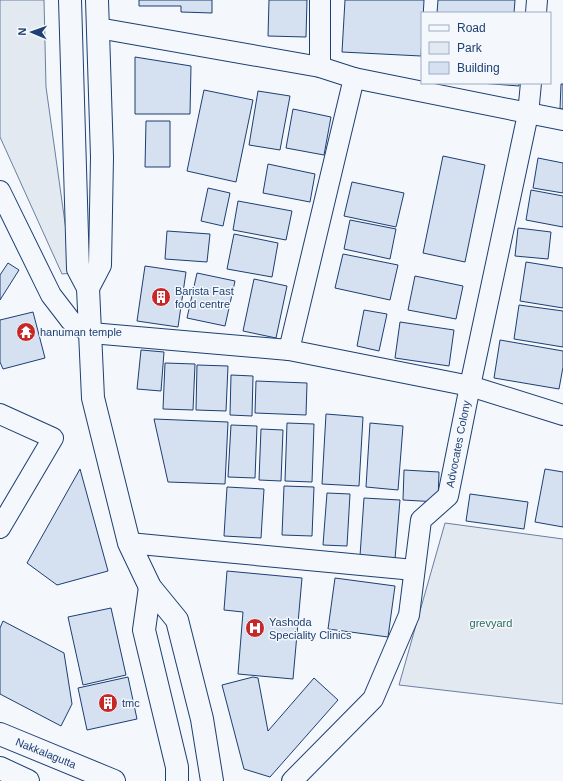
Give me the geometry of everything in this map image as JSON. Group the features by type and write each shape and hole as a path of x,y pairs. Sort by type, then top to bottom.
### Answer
{"main road":[{"path":"70,0 78,269 88,288 94,398 129,544 150,587 177,620 202,719 212,781"},
{"path":"88,288 100,265 102,157 97,0"},
{"path":"150,587 144,630 177,767 177,781"},
{"name":"Nakkalagutta","path":"0,734 114,781"},
{"path":"0,768 28,781"}],"street":[{"path":"320,0 320,67"},
{"path":"536,12 537,0"},
{"path":"98,28 320,67 354,78 563,120"},
{"path":"289,350 354,78"},
{"name":"Advocates Colony","path":"292,781 373,699 409,615 421,520 448,496 528,114 530,84"},
{"path":"0,191 51,295 71,321 91,333 289,350 470,386 563,415"},
{"path":"0,414 53,438 0,528"},
{"path":"129,544 414,570"}],"green space":[{"path":"0,0 44,0 46,87 72,273 62,274 0,137"},
{"name":"grevyard","path":"445,523 563,539 563,704 399,685"}],"building":[{"path":"139,0 212,0 212,13 181,12 181,6 139,6"},
{"path":"269,0 307,0 306,37 268,36"},
{"path":"345,0 424,0 423,12 421,12 421,56 342,52"},
{"path":"438,0 515,0 514,12 437,12"},
{"path":"135,57 191,66 190,114 135,114"},
{"path":"493,84 519,84 519,86"},
{"path":"561,84 563,84 563,109 560,109"},
{"path":"204,90 253,100 236,182 187,171"},
{"path":"258,91 290,96 280,150 249,145"},
{"path":"293,109 331,117 324,155 286,148"},
{"path":"146,121 170,121 170,167 145,167"},
{"path":"443,156 485,165 465,262 423,253"},
{"path":"538,158 563,163 563,193 533,188"},
{"path":"268,164 315,174 310,202 263,193"},
{"path":"352,182 404,193 396,227 344,216"},
{"path":"208,188 230,193 223,226 201,221"},
{"path":"531,190 563,196 563,227 526,220"},
{"path":"238,201 292,211 286,240 233,230"},
{"path":"350,220 396,229 390,259 344,249"},
{"path":"518,228 551,232 548,259 515,256"},
{"path":"167,231 210,234 207,262 165,259"},
{"path":"234,234 278,243 272,277 227,269"},
{"path":"343,254 398,265 390,300 335,288"},
{"path":"526,262 563,268 563,308 520,301"},
{"path":"8,263 19,270 0,300 0,275"},
{"name":"Barista Fast food centre","path":"145,266 186,272 178,327 137,321"},
{"path":"197,273 235,281 225,326 187,318"},
{"path":"415,276 463,286 456,319 408,310"},
{"path":"254,279 287,286 276,338 243,331"},
{"path":"519,305 563,311 563,347 514,339"},
{"path":"364,310 387,314 379,351 357,346"},
{"path":"33,312 45,358 3,369 0,362 0,320"},
{"path":"400,322 454,330 449,366 395,358"},
{"path":"500,340 563,351 563,367 559,389 494,378"},
{"path":"141,350 164,352 161,391 137,389"},
{"path":"165,363 195,364 193,410 163,409"},
{"path":"197,365 228,366 226,411 196,410"},
{"path":"231,375 253,376 252,416 230,415"},
{"path":"256,381 307,383 306,415 255,413"},
{"path":"326,414 363,417 359,486 322,484"},
{"path":"154,419 228,422 225,484 168,482"},
{"path":"287,423 314,424 312,482 285,481"},
{"path":"370,423 403,426 398,490 366,487"},
{"path":"231,425 257,426 255,478 228,477"},
{"path":"261,429 283,430 281,481 259,480"},
{"path":"80,469 108,571 57,585 27,563"},
{"path":"545,469 563,472 563,527 535,522"},
{"path":"404,470 439,472 438,502 403,500"},
{"path":"284,486 314,487 312,536 282,535"},
{"path":"227,487 264,489 261,538 224,536"},
{"path":"327,493 350,494 347,546 323,545"},
{"path":"470,494 528,502 524,529 466,521"},
{"path":"364,498 400,500 395,559 360,556"},
{"path":"227,571 302,578 293,679 238,674 243,612 224,610"},
{"path":"335,578 395,586 388,637 328,629"},
{"path":"111,608 126,675 83,685 68,617"},
{"path":"3,621 64,653 72,704 61,726 0,694 0,628"},
{"name":"tmc","path":"128,677 137,719 87,730 78,688"},
{"path":"253,677 258,678 268,731 314,678 338,700 270,777 244,769 222,685"}],"place":[{"name":"Barista Fast food centre","path":"161,297"},
{"name":"hanuman temple","path":"26,332"},
{"name":"Yashoda Speciality Clinics","path":"255,628"},
{"name":"tmc","path":"108,703"}]}
